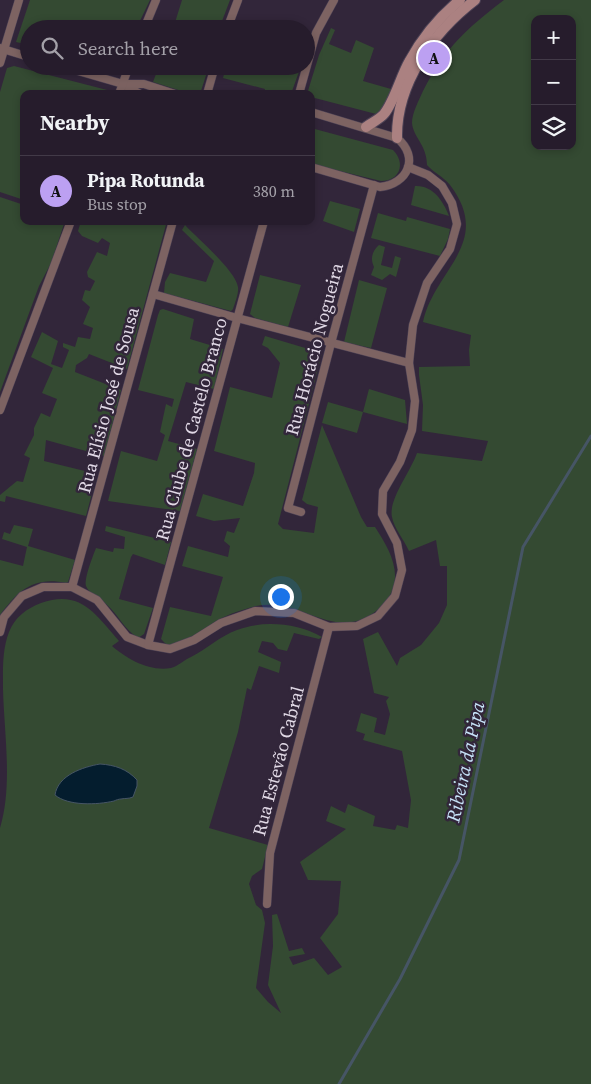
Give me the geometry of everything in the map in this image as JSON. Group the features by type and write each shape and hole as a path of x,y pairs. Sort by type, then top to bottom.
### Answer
{"main road":[{"path":"366,127 384,115 420,42 431,28 460,0"},
{"path":"397,138 399,110 417,65 439,34 474,0"}],"street":[{"path":"0,63 2,49 19,0"},
{"path":"148,20 156,0"},
{"path":"230,20 238,0"},
{"path":"315,37 334,0"},
{"path":"2,49 20,54"},
{"path":"92,75 123,84 133,90"},
{"path":"121,90 126,75"},
{"path":"208,90 212,75"},
{"path":"300,90 304,75"},
{"path":"123,84 144,84 163,90"},
{"path":"315,113 366,127 397,138 403,142 408,152 409,162 400,180 390,186 380,187 315,168"},
{"path":"0,632 4,617 22,596 43,587 72,587 97,600 127,637 148,645 170,649 194,640 220,623 255,611 294,613 329,627 356,626 378,616 395,596 402,570 397,543 382,514 384,491 400,462 412,430 415,401 409,364 413,324 427,283 450,249 457,224 452,204 442,186 428,175 408,167"},
{"name":"Rua Horácio Nogueira","path":"301,512 288,508 330,343 374,185"},
{"path":"0,410 69,225"},
{"name":"Rua Elísio José de Sousa","path":"72,587 172,225"},
{"name":"Rua Clube de Castelo Branco","path":"148,645 263,225"},
{"path":"153,294 409,364"},
{"name":"Rua Estevão Cabral","path":"267,904 270,853 329,627"}],"green space":[{"path":"30,0 150,0 140,20 23,20"},
{"path":"182,0 230,0 222,20 176,20"},
{"path":"504,0 591,0 591,1084 0,1084 0,828 4,811 7,777 3,660 9,632 14,622 26,611 41,603 55,600 67,599 77,602 95,614 119,641 112,646 132,660 147,666 163,669 173,667 225,636 247,627 280,624 312,632 322,637 319,639 294,633 287,651 278,649 273,643 262,641 258,652 281,662 279,673 259,666 251,690 247,688 238,732 209,828 268,845 262,869 252,876 249,884 256,905 262,910 265,923 256,988 281,1013 268,985 273,946 272,915 277,914 289,951 302,948 305,954 289,957 293,965 314,958 328,975 342,967 320,938 338,914 341,881 308,880 300,862 346,829 326,821 331,806 345,813 348,804 375,816 373,826 395,830 397,825 408,828 411,800 402,751 363,740 365,734 356,731 361,713 377,718 374,732 385,735 390,714 386,701 389,697 374,693 363,639 378,632 397,666 400,658 421,645 439,623 447,605 447,566 440,566 436,540 409,551 393,521 393,502 417,453 482,461 488,441 422,431 423,405 419,375 419,367 470,366 469,350 471,335 423,322 429,304 457,256 464,240 466,224 462,205 450,185 427,165 425,152 412,123 416,107 431,76 448,51 467,30"},
{"path":"331,28 335,30 329,44 351,53 356,40 374,48 363,81 391,89 386,105 376,114 315,98 315,90 308,90 313,75 315,75 319,55"},
{"path":"20,30 20,43 16,42"},
{"path":"14,66 20,68 20,75 49,75 107,90 20,90 20,199 0,192 0,92 7,68"},
{"path":"156,75 206,75 201,90 178,90 153,82"},
{"path":"224,75 298,75 292,90 265,90 223,78"},
{"path":"315,129 393,150 399,160 399,170 393,178 381,181 315,165"},
{"path":"415,186 421,186 432,191 444,205 449,216 411,205"},
{"path":"0,197 20,204 20,225 64,225 51,263 39,286 0,392"},
{"path":"330,201 360,209 354,232 323,221"},
{"path":"378,213 406,221 407,217 450,229 448,239 440,256 371,238"},
{"path":"80,225 166,225 127,369 89,354 87,358 76,365 75,372 121,390 104,456 46,440 44,461 97,474 86,516 6,496 5,502 0,501 0,495 17,481 23,482 30,458 24,455 34,435 34,428 41,413 50,417 57,399 42,393 53,368 31,357 42,332 58,341 51,364 62,368 69,350 63,347 63,343 75,347 78,337 90,339 93,328 83,324 90,307 82,300 85,290 90,291 95,281 88,277 87,272 97,252 107,256 110,243 102,238 98,243 82,236 78,231"},
{"path":"185,225 215,255 235,280 238,292 231,311 164,293 165,282 170,273 206,282 214,261 182,230"},
{"path":"379,245 385,247 381,265 392,268 395,256 401,258 396,277 390,274 382,280 371,275 374,267 372,255"},
{"path":"260,275 301,285 288,327 255,318 250,314"},
{"path":"359,280 387,288 371,348 344,342"},
{"path":"163,309 194,319 190,339 223,349 214,389 186,382 168,441 197,449 180,511 108,501 121,451 157,461 165,435 160,432 166,404 172,407 174,399 138,390 158,315 160,310"},
{"path":"265,336 322,353 278,524 283,529 314,533 318,507 307,504 302,500 322,425 361,517 367,527 375,527 389,552 395,570 393,588 389,597 379,608 367,617 354,622 327,620 285,607 271,605 256,606 224,617 190,638 170,645 161,639 170,607 211,616 223,577 182,566 188,546 228,557 230,546 224,541 227,531 234,533 240,518 214,521 196,516 203,494 243,506 254,473 255,463 214,451 230,387 272,398 280,363 268,348 262,345"},
{"path":"369,389 405,400 407,424 363,412"},
{"path":"328,402 363,412 357,433 322,423"},
{"path":"14,525 33,529 28,546 75,560 68,582 44,582 27,587 13,599 0,615 0,560 23,566 27,547 2,539 4,532 10,534"},
{"path":"106,526 171,542 165,565 133,554 131,557 119,599 153,608 144,634 138,638 86,586 87,573 96,548 113,552 114,548 124,549 125,537 105,531"}],"water":[{"path":"100,764 120,768 137,780 133,797 83,804 67,801 55,795 57,788 66,777 86,767"}],"waterway":[{"name":"Ribeira da Pipa","path":"339,1084 400,979 459,860 523,547 591,436"}],"place":[{"name":"Pipa Rotunda","path":"434,58"}]}
